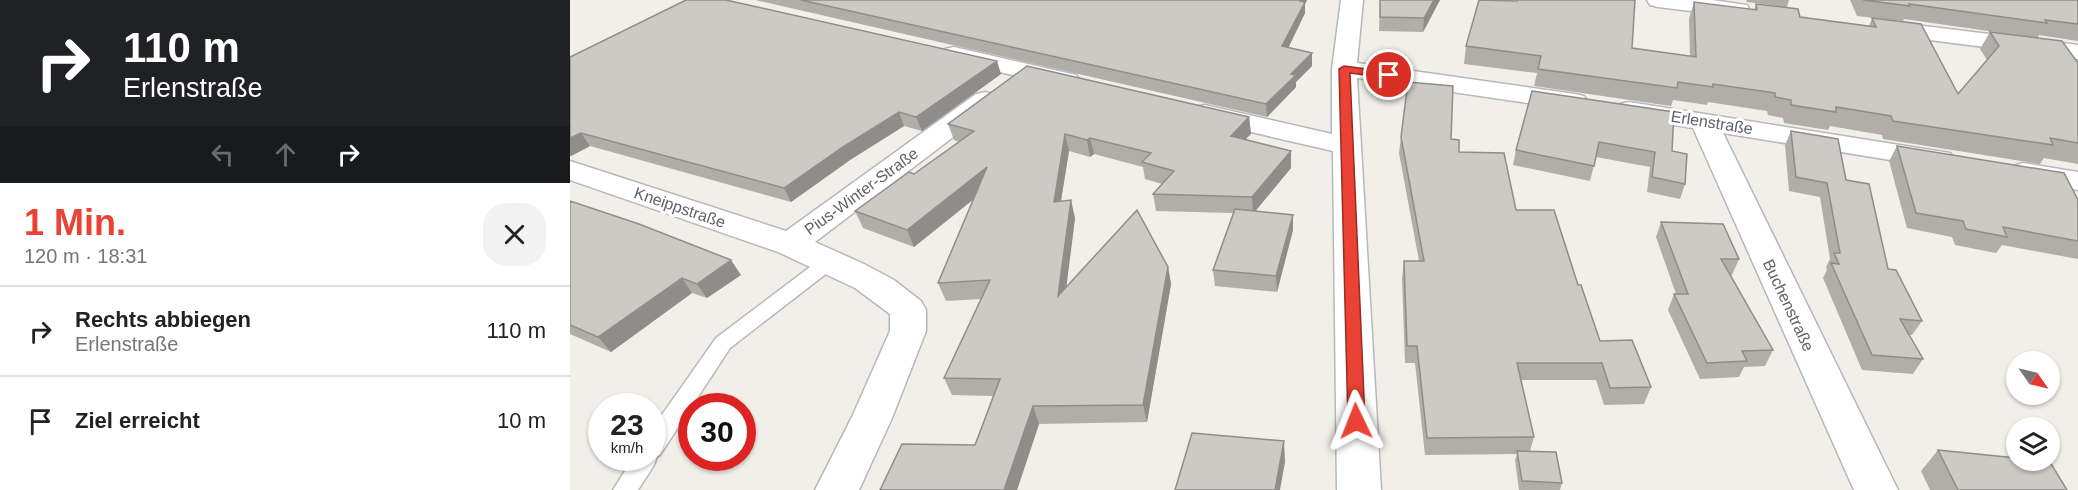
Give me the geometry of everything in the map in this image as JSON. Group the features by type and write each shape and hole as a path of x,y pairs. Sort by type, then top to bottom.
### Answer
{"street":[{"path":"1353,0 1344,69 1359,490"},
{"path":"1658,0 1763,13"},
{"path":"1856,25 2078,52"},
{"path":"935,50 1095,86"},
{"name":"Erlenstraße","path":"1344,69 1702,121 1961,162"},
{"name":"Pius-Winter-Straße","path":"837,490 872,418 908,331 908,310 894,296 873,283 790,244 1026,70"},
{"path":"1186,108 1346,146"},
{"name":"Buchenstraße","path":"1702,121 1876,490"},
{"path":"1996,168 2078,181"},
{"name":"Kneippstraße","path":"570,170 790,244"}],"lane":[{"path":"666,427 723,343 829,262"},
{"path":"625,490 637,471"}],"building":[{"path":"686,0 726,0 997,61 916,117 899,112 784,188 581,133 570,138 570,57"},
{"path":"801,0 1301,0 1305,2 1282,46 1312,53 1291,74 1296,75 1266,104"},
{"path":"1380,0 1434,0 1424,18 1380,17"},
{"path":"1479,0 1635,0 1632,48 1696,57 1694,2 1757,10 1756,4 1798,9 1800,17 1876,27 1872,18 1921,24 1958,94 1999,46 1990,32 2062,41 2078,63 2078,143 2050,138 2053,145 1893,121 1891,116 1836,107 1836,112 1791,105 1791,100 1775,97 1775,93 1713,84 1713,87 1678,82 1677,88 1538,69 1541,56 1466,46"},
{"path":"1863,0 2078,0 2078,24 2045,20 2047,23"},
{"path":"1027,66 1249,117 1231,136 1291,151 1252,197 1153,194 1174,171 1142,162 1151,153 1065,134 1054,202 1071,200 1058,296 1137,210 1168,267 1143,405 1033,406 1004,490 880,490 902,444 975,445 1000,379 944,378 990,280 938,283 987,167 907,230 855,211 909,172 914,174 974,131 948,124"},
{"path":"1408,82 1453,86 1451,139 1459,140 1459,152 1504,153 1516,210 1554,210 1578,285 1581,285 1600,341 1632,340 1651,387 1610,388 1602,363 1517,363 1534,437 1427,438 1417,346 1407,346 1404,261 1424,261 1401,137"},
{"path":"1532,91 1674,112 1672,151 1687,154 1685,184 1652,177 1655,152 1599,142 1594,166 1516,150"},
{"path":"1791,131 1838,139 1846,180 1869,184 1888,269 1896,270 1922,321 1900,319 1923,359 1872,355 1831,263 1839,264 1834,253 1840,253 1827,183 1796,177"},
{"path":"1897,146 2064,173 2078,200 2078,241 2003,227 2007,237 1966,229 1963,221 1916,213"},
{"path":"570,201 639,224 731,260 697,284 682,278 598,337 570,325"},
{"path":"1235,209 1293,215 1276,276 1213,270"},
{"path":"1661,222 1723,224 1739,259 1721,259 1773,350 1742,351 1747,361 1707,363 1674,294 1688,294"},
{"path":"1192,433 1284,441 1275,490 1175,490"},
{"path":"1938,450 2006,457 2006,471 2055,471 2067,490 1958,490"},
{"path":"1517,451 1556,452 1562,483 1522,481"}],"route":[{"path":"1356,421 1344,69 1389,75"}]}
